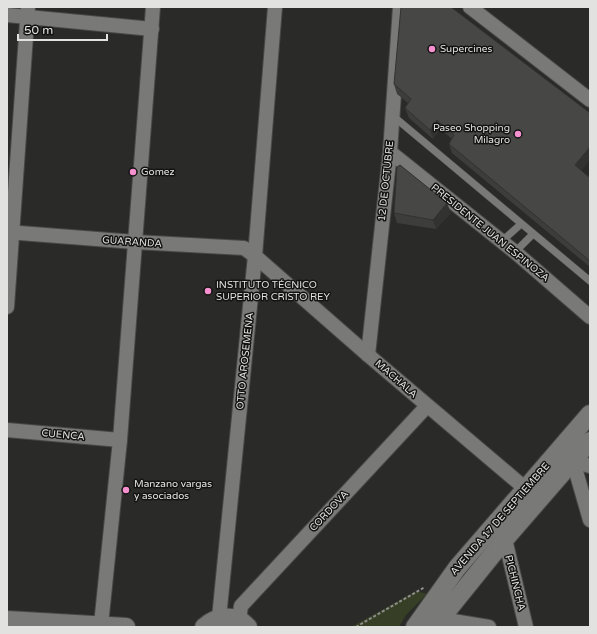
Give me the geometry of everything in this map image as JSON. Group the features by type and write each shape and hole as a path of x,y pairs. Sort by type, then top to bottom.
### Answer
{"street":[{"path":"101,625 120,440 153,7"},
{"name":"OTTO AROSEMENA","path":"212,622 255,256 275,7"},
{"name":"12 DE OCTUBRE","path":"368,355 390,152 400,7"},
{"path":"470,7 590,100"},
{"path":"7,15 28,12 152,29"},
{"path":"7,307 10,232 28,12"},
{"name":"PRESIDENTE JUAN ESPINOZA","path":"390,152 502,241 590,317"},
{"name":"GUARANDA","path":"10,232 135,242 244,248 255,256"},
{"name":"MACHALA","path":"255,256 427,406 532,494"},
{"name":"CORDOVA","path":"243,623 240,606 427,406"},
{"name":"AVENIDA 17 DE SEPTIEMBRE","path":"438,623 505,539 532,494 590,414"},
{"name":"CUENCA","path":"7,430 120,440"},
{"name":"AVENIDA 17 DE SEPTIEMBRE","path":"415,627 432,592 532,494 573,461 590,441"},
{"path":"573,461 590,466"},
{"path":"573,461 590,520"},
{"name":"PICHINCHA","path":"505,539 526,627"},
{"path":"432,592 438,623 489,627"},
{"path":"212,622 232,618 243,623"},
{"path":"7,620 126,627"}],"lane":[{"path":"392,115 590,282"},
{"path":"502,241 521,224"},
{"path":"515,252 533,234"}],"path":[{"path":"356,627 432,592"}],"green space":[{"path":"416,591 427,594 406,615 399,627 351,627"}],"building":[{"name":"Paseo Shopping Milagro","path":"401,7 451,7 590,113 590,147 575,165 590,178 590,261 449,144 454,135 437,120 430,130 405,108 411,99 394,84"},
{"path":"400,165 447,203 433,220 394,213 397,167"}],"place":[{"name":"Supercines","path":"432,49"},
{"name":"Paseo Shopping Milagro","path":"518,134"},
{"name":"Gomez","path":"133,172"},
{"name":"INSTITUTO TÉCNICO SUPERIOR CRISTO REY","path":"208,291"},
{"name":"Manzano vargas y asociados","path":"126,490"}]}
